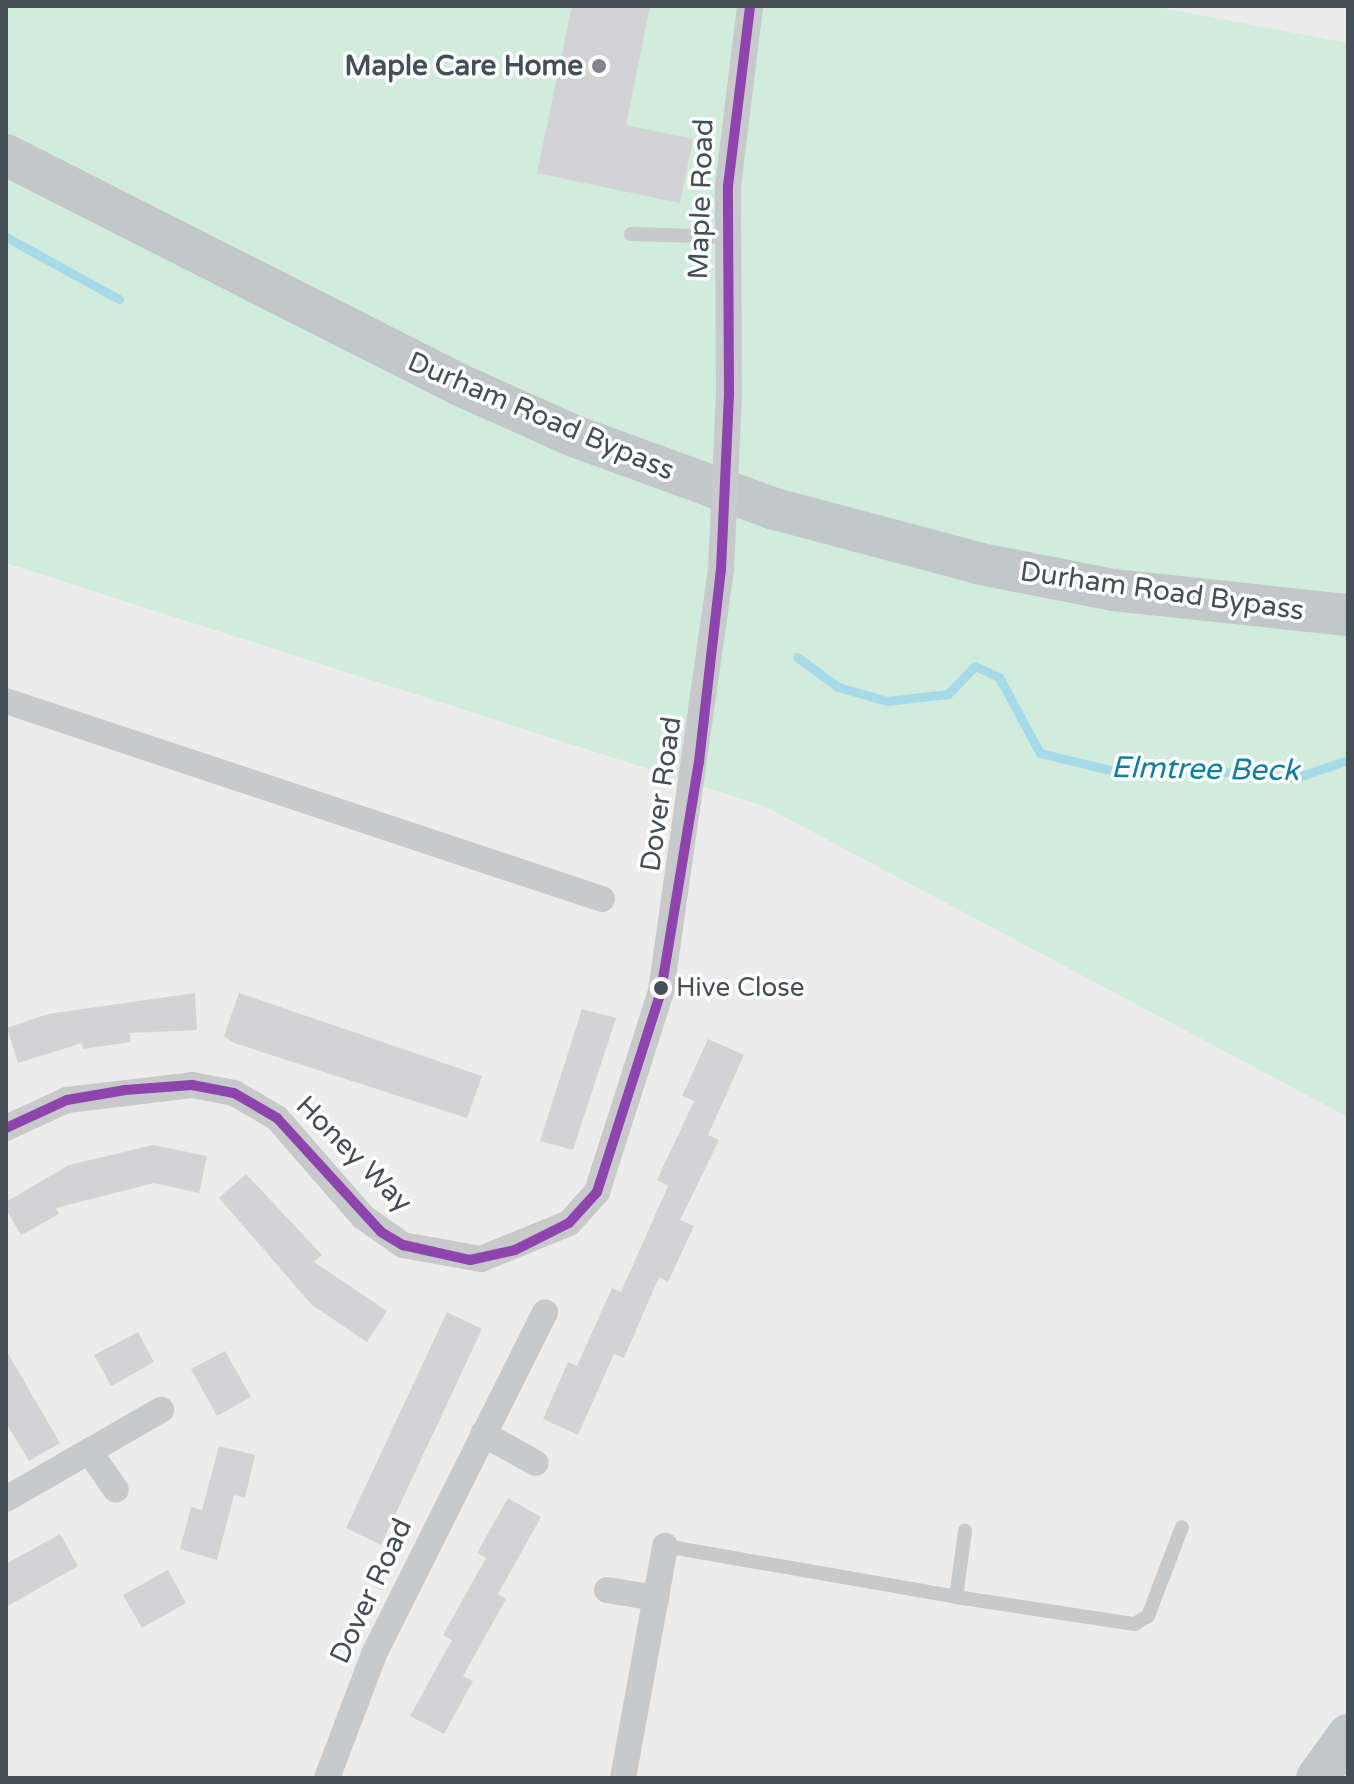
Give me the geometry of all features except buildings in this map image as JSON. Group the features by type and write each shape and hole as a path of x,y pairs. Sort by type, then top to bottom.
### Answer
{"main road":[{"name":"Durham Road Bypass","path":"6,155 460,385 574,436 775,509 953,558 1113,590 1348,615"},
{"path":"1317,1778 1348,1735"}],"street":[{"name":"Maple Road","path":"729,395 728,186 750,6"},
{"name":"Dover Road","path":"597,1192 661,991 721,570 729,395"},
{"path":"6,701 602,899"},
{"name":"Honey Way","path":"6,1128 67,1100 125,1090 192,1085 234,1093 277,1118 381,1232 403,1245 470,1260 515,1250 569,1223 597,1192"},
{"name":"Dover Road","path":"327,1778 374,1654 545,1312"},
{"path":"6,1499 161,1410"},
{"path":"483,1434 536,1463"},
{"path":"89,1451 116,1490"},
{"path":"623,1778 665,1546"},
{"path":"607,1590 656,1598"}],"lane":[{"path":"631,234 729,237"},
{"path":"665,1546 956,1597 1135,1624 1148,1616 1182,1527"},
{"path":"956,1597 965,1531"}],"green space":[{"path":"6,6 1152,6 1348,43 1348,1117 764,806 6,563"}],"waterway":[{"name":"Elmtree Beck","path":"6,237 119,299"},
{"name":"Elmtree Beck","path":"797,657 838,687 887,701 948,694 975,666 999,677 1040,753 1118,772 1211,771 1295,778 1348,760"}],"transit line":[{"path":"6,1128 67,1100 125,1090 192,1085 234,1093 277,1118 381,1232 403,1245 470,1260 515,1250 569,1223 597,1192 661,991 699,762 721,570 729,395 728,186 750,6"}],"place":[{"name":"Maple Care Home","path":"599,66"},
{"name":"Hive Close","path":"661,988"}]}
